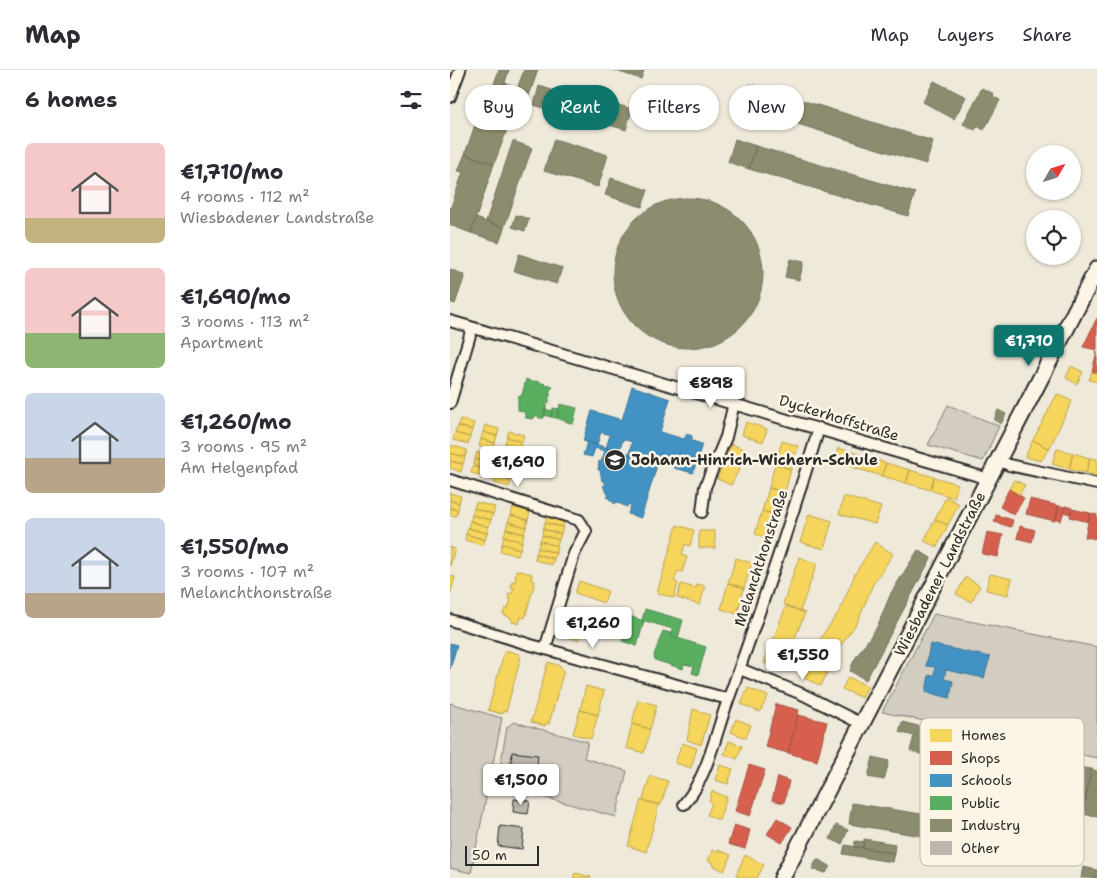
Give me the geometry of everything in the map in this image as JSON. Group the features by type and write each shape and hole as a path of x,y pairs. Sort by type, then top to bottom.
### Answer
{"main road":[{"name":"Wiesbadener Landstraße","path":"782,878 1097,269"}],"street":[{"path":"450,97 460,70"},
{"name":"Dyckerhoffstraße","path":"450,322 734,403 989,479"},
{"path":"450,403 472,328"},
{"path":"702,512 705,487 726,437 734,403"},
{"name":"Melanchthonstraße","path":"684,804 698,784 740,669 783,547 819,428"},
{"path":"999,460 1009,465 1097,484"},
{"path":"450,480 579,520 586,530 574,554 545,649"},
{"path":"450,620 545,649 728,699"},
{"path":"740,669 802,694 862,724"}],"shaded area":[{"path":"948,405 999,426 983,461 928,445"},
{"path":"934,614 1097,647 1097,758 1084,755 1084,718 920,718 920,720 882,712"},
{"path":"450,703 502,718 471,873 450,868"},
{"path":"514,722 588,742 584,758 627,771 616,817 500,785 498,779 507,727"}],"building: Homes":[{"path":"1071,366 1083,372 1077,384 1066,378"},
{"path":"1092,372 1097,373 1097,382 1089,380"},
{"path":"1057,394 1072,401 1049,449 1033,440"},
{"path":"460,419 474,423 472,430 458,426"},
{"path":"746,422 767,429 763,442 742,435"},
{"path":"485,425 499,429 497,436 483,432"},
{"path":"458,426 472,430 470,437 455,433"},
{"path":"509,431 524,435 522,442 507,437"},
{"path":"483,432 497,436 495,443 481,439"},
{"path":"455,433 470,437 468,444 453,440"},
{"path":"507,437 522,442 520,448 505,444"},
{"path":"481,439 495,443 493,450 479,446"},
{"path":"1033,440 1049,449 1041,461 1025,457"},
{"path":"782,441 798,446 791,469 775,464"},
{"path":"505,444 520,448 518,455 503,450"},
{"path":"731,444 746,450 744,460 731,485 717,479"},
{"path":"451,445 467,450 465,457 450,453"},
{"path":"838,448 862,455 858,469 834,462"},
{"path":"1057,449 1073,453 1069,469 1052,464"},
{"path":"503,450 518,455 516,461 501,457"},
{"path":"477,452 491,457 489,463 475,459"},
{"path":"450,453 465,457 463,464 450,461"},
{"path":"1073,453 1090,458 1086,473 1069,469"},
{"path":"862,455 886,463 882,476 858,469"},
{"path":"501,457 516,461 514,468 500,463"},
{"path":"1090,458 1097,459 1097,476 1086,473"},
{"path":"475,459 489,463 487,470 473,466"},
{"path":"450,461 463,464 461,472 450,468"},
{"path":"500,463 514,468 513,474 498,470"},
{"path":"886,463 910,470 906,483 882,476"},
{"path":"775,464 791,469 785,492 769,488"},
{"path":"473,466 487,470 485,477 471,473"},
{"path":"498,470 513,474 511,481 496,476"},
{"path":"910,470 934,477 930,490 906,483"},
{"path":"496,476 511,481 509,487 494,483"},
{"path":"934,477 958,484 954,498 930,490"},
{"path":"1014,480 1025,485 1019,495 1009,489"},
{"path":"769,488 785,492 778,515 762,511"},
{"path":"450,493 461,496 459,503 450,500"},
{"path":"844,496 881,507 875,524 839,514"},
{"path":"946,497 959,504 948,525 935,519"},
{"path":"450,500 459,503 458,510 450,508"},
{"path":"476,502 495,507 493,514 474,508"},
{"path":"513,507 530,512 528,520 511,515"},
{"path":"450,508 458,510 456,516 450,515"},
{"path":"474,508 493,514 491,520 472,515"},
{"path":"762,511 778,515 771,539 755,534"},
{"path":"809,514 832,521 824,549 800,542"},
{"path":"472,515 491,520 489,527 470,521"},
{"path":"511,515 528,520 526,527 508,522"},
{"path":"547,516 564,521 563,527 545,523"},
{"path":"935,519 948,525 937,547 924,541"},
{"path":"470,521 489,527 487,533 468,528"},
{"path":"508,522 526,527 524,534 506,529"},
{"path":"545,523 563,527 561,534 543,529"},
{"path":"677,525 694,530 690,546 685,544 682,555 687,557 682,572 678,571 674,581 678,583 674,598 657,593"},
{"path":"468,528 487,533 485,540 466,534"},
{"path":"506,529 524,534 522,542 504,536"},
{"path":"543,529 561,534 559,540 542,535"},
{"path":"699,531 715,531 715,548 699,548"},
{"path":"466,534 485,540 483,546 465,540"},
{"path":"542,535 559,540 557,546 540,541"},
{"path":"504,536 522,542 520,549 502,544"},
{"path":"540,541 557,546 556,553 538,548"},
{"path":"875,542 893,554 873,584 858,621 836,652 821,686 802,677 818,642 840,610 855,574"},
{"path":"502,544 520,549 518,556 500,551"},
{"path":"450,547 455,549 450,566"},
{"path":"538,548 556,553 554,559 536,554"},
{"path":"536,554 554,559 552,565 535,560"},
{"path":"799,557 817,564 800,611 783,604"},
{"path":"736,558 752,563 744,588 728,583"},
{"path":"516,570 532,574 531,580 535,581 525,618 521,617 519,624 512,622 512,619 503,614 505,608 508,609 511,599 508,599 509,593 512,594 514,588 511,587 512,581 515,582"},
{"path":"990,574 1012,579 1008,595 986,590"},
{"path":"450,576 455,577 450,596"},
{"path":"966,577 980,586 971,602 956,594"},
{"path":"579,581 608,591 604,603 575,593"},
{"path":"728,583 744,588 737,614 721,609"},
{"path":"681,584 696,588 697,584 705,586 700,605 677,598"},
{"path":"786,606 805,613 782,670 764,663"},
{"path":"574,608 587,613 578,640 565,636"},
{"path":"505,650 519,654 518,656 521,657 506,712 503,711 502,714 488,710"},
{"path":"548,662 561,666 561,669 564,670 549,724 546,723 545,726 531,722"},
{"path":"848,677 868,686 862,698 842,689"},
{"path":"586,686 604,691 598,715 580,710"},
{"path":"748,688 768,696 760,712 741,704"},
{"path":"638,700 657,705 650,729 632,724"},
{"path":"693,709 710,715 701,745 687,740"},
{"path":"580,710 598,715 591,739 573,734"},
{"path":"736,719 751,725 746,738 731,732"},
{"path":"632,724 650,729 644,753 626,748"},
{"path":"729,741 742,746 737,759 724,754"},
{"path":"682,743 697,748 691,768 675,763"},
{"path":"720,765 733,769 728,784 715,780"},
{"path":"650,776 668,781 661,805 643,800"},
{"path":"712,791 727,797 719,820 707,815 712,803 709,801"},
{"path":"641,800 659,805 646,852 628,846"},
{"path":"712,850 717,852 718,850 731,855 724,871 708,861"},
{"path":"745,855 764,865 757,878 742,878 736,875"},
{"path":"575,873 591,877 591,878 573,878"}],"building: Shops":[{"path":"1097,318 1097,350 1083,347"},
{"path":"1097,352 1097,372 1092,371"},
{"path":"1009,489 1024,498 1014,515 1000,507"},
{"path":"1030,499 1059,506 1055,521 1026,514"},
{"path":"1059,506 1065,507 1061,521 1056,519"},
{"path":"1065,506 1072,508 1070,514 1063,512"},
{"path":"1072,509 1090,513 1088,522 1070,517"},
{"path":"1090,513 1097,515 1097,539 1085,537"},
{"path":"996,515 1013,520 1011,527 994,522"},
{"path":"1020,526 1035,530 1032,542 1017,538"},
{"path":"987,532 1003,535 998,557 982,554"},
{"path":"776,704 799,710 788,753 765,747"},
{"path":"798,715 827,722 817,761 788,753"},
{"path":"749,765 765,770 750,816 735,811"},
{"path":"778,777 789,781 784,803 772,800"},
{"path":"777,818 792,827 782,843 767,834"},
{"path":"734,825 750,830 745,849 728,844"}],"building: Schools":[{"path":"632,386 670,399 660,432 684,439 687,434 692,436 692,441 702,444 693,473 674,468 676,462 666,459 664,464 629,454 632,442 623,439 619,452 606,448 610,435 601,432 597,445 583,441 592,411 622,420"},
{"path":"587,442 658,462 641,518 628,514 631,505 628,504 627,507 616,502 615,504 607,497 609,496 603,486 606,484 602,481 600,470 598,470 599,461 601,462 605,451 595,448 592,457 583,455"},
{"path":"450,643 457,645 450,669"},
{"path":"930,644 990,657 984,678 946,670 944,679 953,681 950,698 926,692 929,675 934,676 935,667 926,666"}],"building: Public":[{"path":"526,379 545,384 545,386 551,385 553,388 551,388 549,394 551,395 549,396 549,403 547,403 544,418 539,418 537,415 533,419 526,418 524,412 518,410 518,396 522,395"},
{"path":"560,404 577,408 573,424 557,418"},
{"path":"553,408 559,409 557,418 551,417"},
{"path":"545,409 552,411 551,417 544,415"},
{"path":"645,609 683,620 678,638 671,636 673,629 642,620"},
{"path":"629,616 644,621 637,646 622,641"},
{"path":"663,631 671,633 671,636 706,647 698,675 692,673 694,666 684,664 683,669 655,660 654,655"}],"building: Industry":[{"path":"499,70 509,70 504,85 494,85"},
{"path":"524,70 538,70 532,87 532,85 518,85"},
{"path":"613,70 644,70 641,79"},
{"path":"934,81 966,97 954,119 923,102"},
{"path":"539,86 542,87 542,107 534,105"},
{"path":"982,88 994,94 993,97 1000,100 984,130 977,126 975,130 963,124"},
{"path":"804,101 933,141 926,164 804,126"},
{"path":"619,105 629,108 629,120 626,130 619,128"},
{"path":"473,130 507,130 494,164 465,154"},
{"path":"554,139 608,155 598,187 544,171"},
{"path":"735,139 756,146 749,169 728,162"},
{"path":"513,141 532,148 504,228 486,221"},
{"path":"756,146 915,193 908,216 749,169"},
{"path":"465,154 494,164 471,233 450,225 450,210 463,172 458,171"},
{"path":"611,178 648,190 642,207 605,195"},
{"path":"688,198 717,204 741,220 757,244 763,273 757,302 741,326 717,342 688,348 659,342 635,326 619,302 613,273 619,244 635,220 659,204"},
{"path":"516,215 529,219 525,231 512,227"},
{"path":"476,218 504,228 499,242 471,233"},
{"path":"519,254 562,268 557,284 514,271"},
{"path":"790,259 804,262 799,280 785,277"},
{"path":"450,269 465,275 455,304 450,302"},
{"path":"998,410 1006,414 1001,424 994,420"},
{"path":"918,550 931,558 866,680 850,671 854,660 877,627 891,593"},
{"path":"902,722 920,726 920,754 910,751 914,736 899,732"},
{"path":"873,757 889,761 884,780 868,777"},
{"path":"1084,768 1091,769 1084,806"},
{"path":"1091,769 1097,771 1097,817 1084,814"},
{"path":"852,803 920,814 920,836 849,824"},
{"path":"836,825 848,830 842,844 830,839"},
{"path":"864,839 895,844 894,853 863,848"},
{"path":"855,841 864,842 863,848 854,847"},
{"path":"845,845 894,853 892,862 843,854"},
{"path":"817,859 830,866 826,873 812,869"},
{"path":"1083,867 1097,870 1097,878 1081,878"}],"building: Other":[{"path":"512,752 538,755 536,775 510,772"},
{"path":"514,799 530,801 528,814 513,812"},
{"path":"500,826 524,829 522,849 498,846"}],"place":[{"name":"Johann-Hinrich-Wichern-Schule","path":"615,460"}]}
